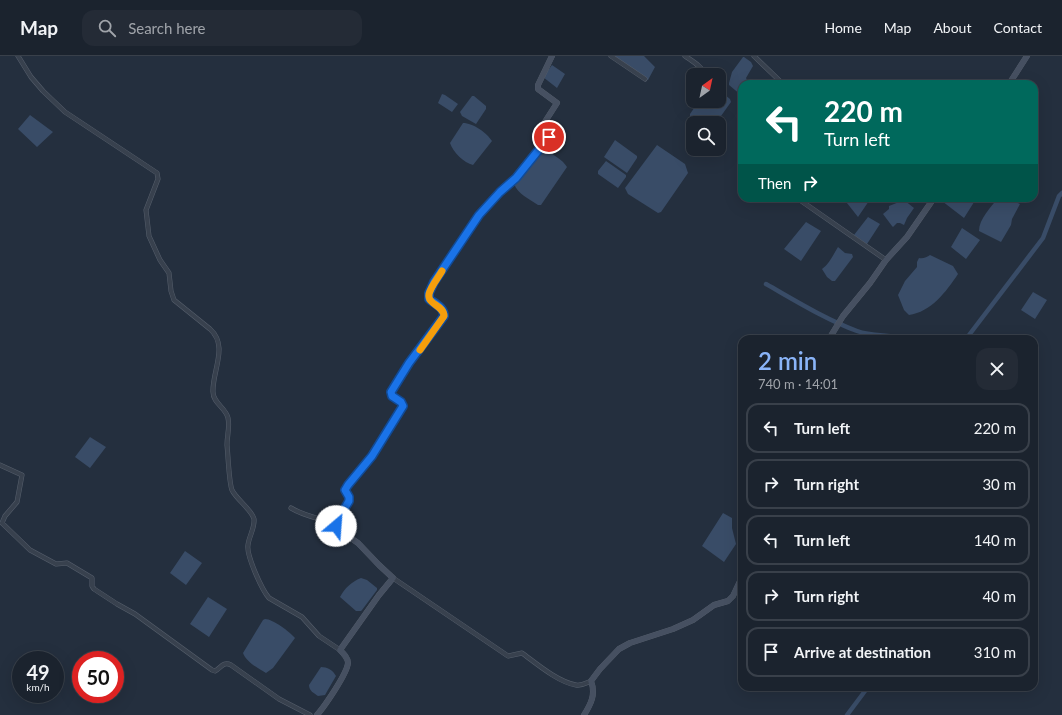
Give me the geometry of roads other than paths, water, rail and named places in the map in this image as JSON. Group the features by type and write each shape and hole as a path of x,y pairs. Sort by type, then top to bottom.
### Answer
{"main road":[{"path":"316,715 334,690 347,666 348,660 340,650 374,601 393,578 358,544 336,526 336,523 349,501 349,497 345,490 372,456 403,406 401,402 392,396 391,392 409,363 444,316 442,308 429,299 429,293 434,282 479,215 500,192 516,178 549,138 541,131 541,128 557,103 538,88 538,85 552,56"},
{"path":"1012,80 1027,56"},
{"path":"831,335 843,316 870,283 886,260 907,237 929,202"},
{"path":"584,715 590,705 593,694 591,681 619,649 630,643 673,629 693,620 714,605 728,601 733,596 738,585"}],"street":[{"path":"18,56 31,77 65,112 158,173 158,179 146,210 146,222 149,236 160,260 169,273 171,291 174,300 210,329 218,340 219,351 213,393 216,402 228,416 230,428 227,444 232,491 253,516 254,526 248,546 248,553 252,567 257,574 265,594 269,598 302,617 319,636 340,650"},
{"path":"611,56 645,80"},
{"path":"685,56 701,68"},
{"path":"754,56 779,80"},
{"path":"803,202 886,260"},
{"path":"0,465 22,475 17,502 5,516 2,523 30,550 56,564 67,563 88,575 92,578 92,586 94,589 135,614 212,670 218,670 227,663 279,699 307,715"},
{"path":"291,508 307,516 336,523"},
{"path":"393,578 508,656 522,653 562,681 577,685 591,681"}],"water":[{"path":"614,56 644,56 655,67 648,80"},
{"path":"743,57 751,62 753,66 746,78 747,80 738,80 738,92 729,85 732,72"},
{"path":"552,65 565,74 557,88 543,77"},
{"path":"442,94 458,104 452,112 438,103"},
{"path":"472,96 486,106 486,109 476,124 462,116 460,112"},
{"path":"726,96 731,102 721,116 690,116 694,108 726,108"},
{"path":"30,115 53,132 37,147 18,129"},
{"path":"463,123 467,123 479,129 492,141 473,165 459,157 450,143"},
{"path":"615,140 637,156 627,173 604,157"},
{"path":"657,145 685,164 688,173 661,212 658,213 628,194 625,188"},
{"path":"544,151 557,157 567,167 541,205 538,205 521,193 514,184 540,153"},
{"path":"606,161 626,175 618,188 598,174 598,171"},
{"path":"846,202 868,202 858,217"},
{"path":"899,202 906,202 914,208 904,225 897,223 893,227 883,214 889,209 889,206"},
{"path":"943,202 974,202 964,218"},
{"path":"995,202 1016,202 1020,204 1012,219 1011,225 1001,242 979,231 981,222"},
{"path":"868,217 880,224 867,244 854,235"},
{"path":"806,222 821,231 801,261 784,249"},
{"path":"962,228 980,240 966,259 951,247"},
{"path":"838,247 845,253 852,254 853,257 835,281 832,281 827,277 822,269 829,262"},
{"path":"930,255 953,266 958,274 937,300 924,310 909,315 904,310 898,295 905,281 917,267 919,258"},
{"path":"1033,292 1047,300 1035,319 1021,310"},
{"path":"90,437 106,447 90,468 75,457"},
{"path":"723,513 732,518 732,528 736,544 724,562 702,546"},
{"path":"185,551 202,563 186,585 170,573"},
{"path":"361,578 367,580 377,588 377,590 361,611 356,611 340,597 354,581"},
{"path":"208,597 227,609 209,637 190,624"},
{"path":"265,619 277,623 295,638 273,668 266,673 249,662 243,653"},
{"path":"321,667 330,669 336,676 325,695 318,696 313,693 309,685"}],"waterway":[{"path":"969,335 1043,238 1059,196 1062,193"},
{"path":"766,284 845,326 863,333 882,335"},
{"path":"847,715 865,691"}]}
